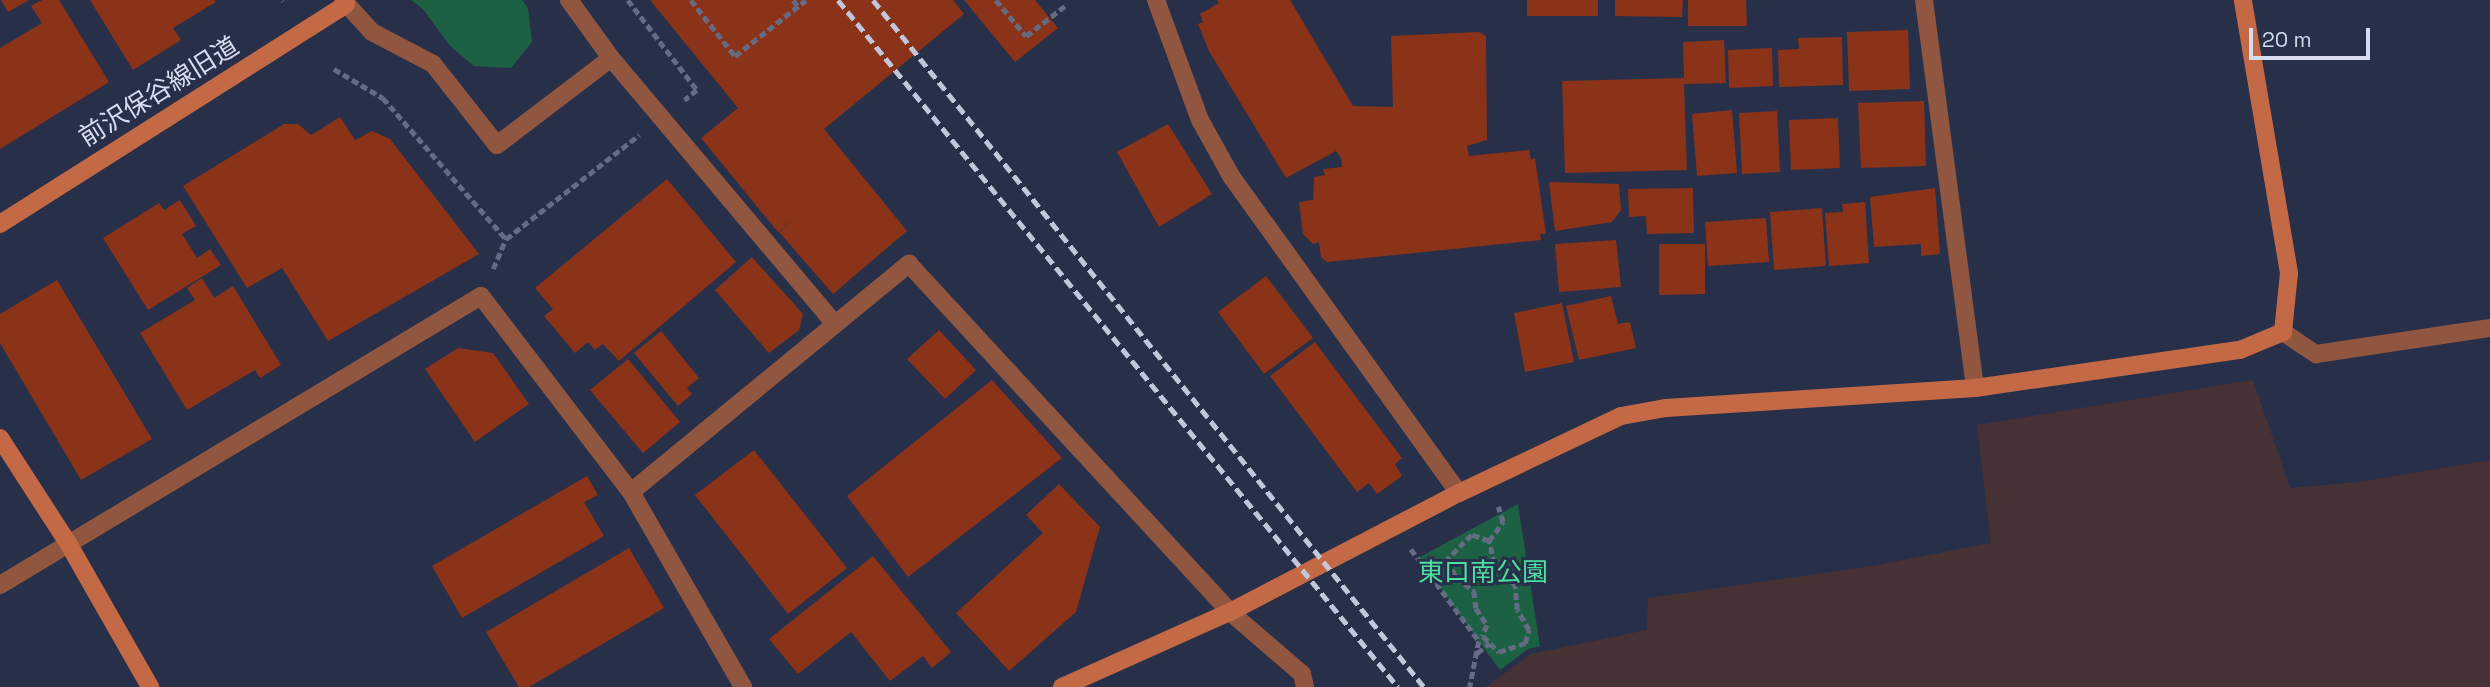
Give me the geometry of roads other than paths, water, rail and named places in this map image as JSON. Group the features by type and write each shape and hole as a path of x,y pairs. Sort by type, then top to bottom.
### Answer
{"street":[{"path":"569,0 611,58 835,324"},
{"path":"1156,0 1200,120 1231,176 1459,493"},
{"path":"1924,0 1975,388"},
{"path":"2243,0 2289,273 2283,332"},
{"path":"344,2 372,32 433,64 497,145 611,58"},
{"name":"前沢保谷線旧道","path":"0,224 344,2"},
{"path":"631,492 909,264 1230,612 1302,674 1305,687"},
{"path":"0,585 481,296 631,492 743,687"},
{"path":"2283,332 2316,354 2490,328"},
{"path":"1062,687 1230,612 1395,529 1459,493 1620,416 1666,408 1975,388 2240,350 2283,332"},
{"path":"0,438 68,543 150,687"}],"railway":[{"path":"838,0 1398,687"},
{"path":"873,0 1424,687"}],"park label":[{"name":"東口南公園","path":"1483,573"}]}
